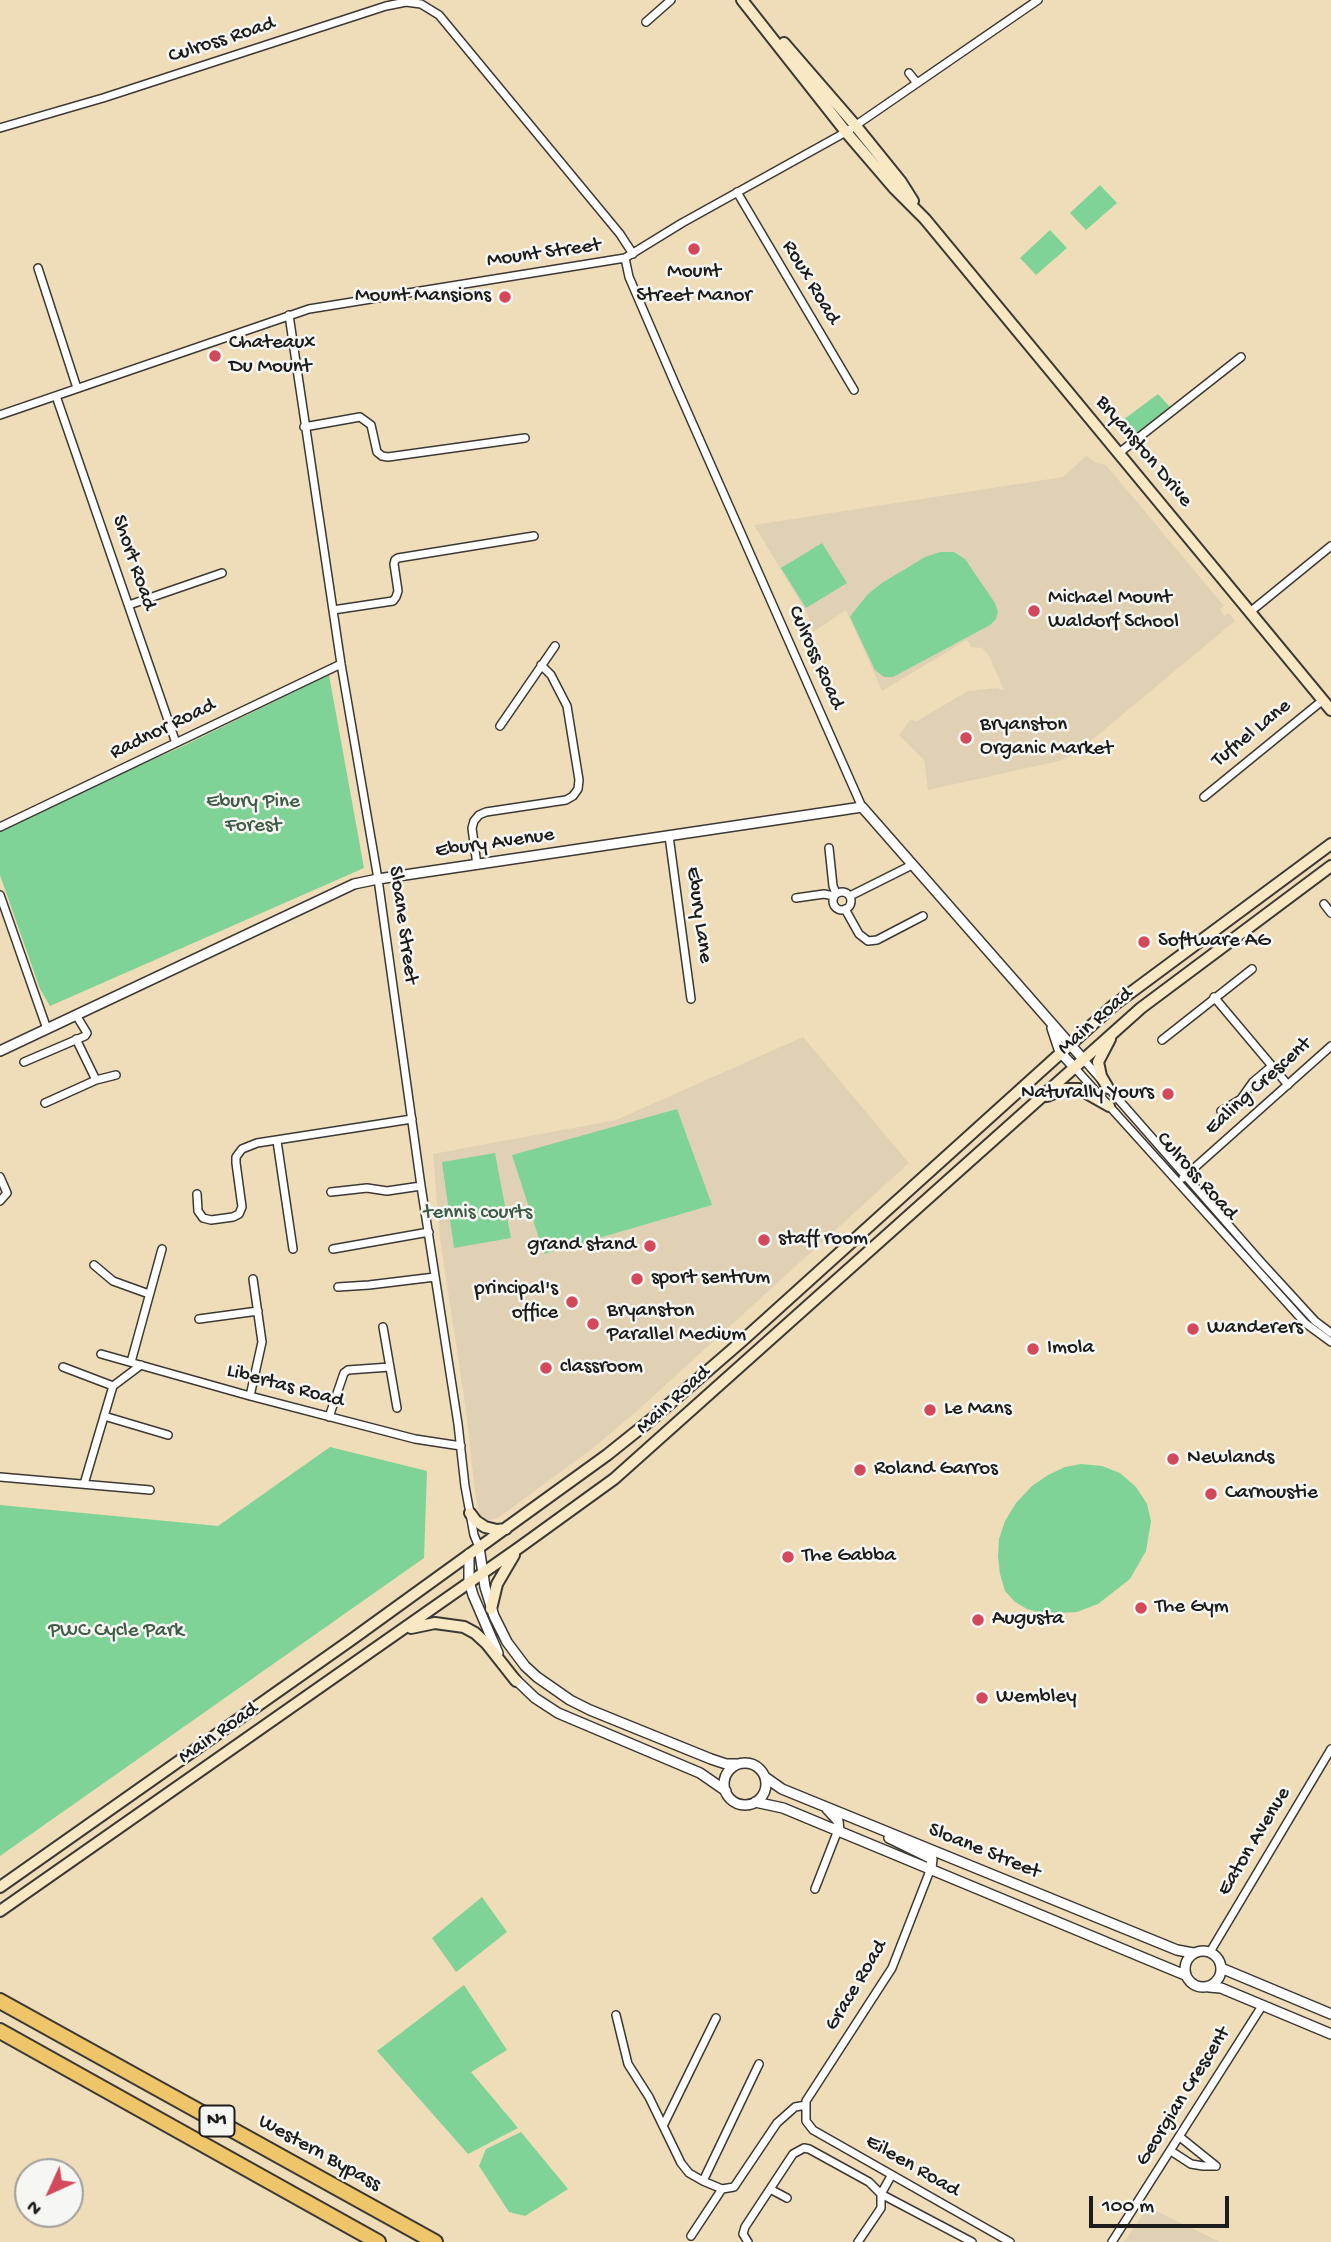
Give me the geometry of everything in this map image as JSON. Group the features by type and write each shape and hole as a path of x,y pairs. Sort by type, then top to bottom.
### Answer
{"highway":[{"name":"Western Bypass","path":"0,2001 435,2242"},
{"name":"N1","path":"0,2031 378,2242"}],"main road":[{"name":"Bryanston Drive","path":"742,0 784,43 894,188 925,219 1331,710"},
{"name":"Main Road","path":"0,1887 318,1663 475,1547 507,1529 607,1455 698,1380 1069,1043 1142,982 1331,844"},
{"name":"Main Road","path":"0,1911 601,1488 638,1458 1115,1031 1331,866"},
{"path":"1108,1088 1101,1076 1098,1062 1115,1031"},
{"path":"1039,1099 1073,1088 1109,1106"},
{"path":"470,1513 485,1527 507,1529"},
{"path":"491,1609 497,1584 520,1547"},
{"path":"400,1632 422,1624 464,1627 486,1643 516,1681"}],"street":[{"path":"646,22 671,0"},
{"name":"Mount Street","path":"0,415 309,309 625,258 851,129 1038,0"},
{"name":"Culross Road","path":"0,128 103,98 386,6 406,2 421,4 439,15 634,254"},
{"path":"909,73 917,83"},
{"name":"Roux Road","path":"737,192 854,390"},
{"name":"Culross Road","path":"625,258 629,276 862,807 1185,1176 1310,1316 1331,1333"},
{"path":"38,268 77,388"},
{"name":"Sloane Street","path":"289,315 341,664 378,879 465,1486 475,1547 491,1609 507,1642 525,1666 570,1700 711,1759 736,1764"},
{"path":"1119,453 1241,357"},
{"name":"Short Road","path":"56,396 176,743"},
{"path":"304,427 360,417 371,425 377,452 388,457 525,438"},
{"path":"333,610 393,601 398,591 394,564 398,558 534,536"},
{"path":"1250,612 1331,546"},
{"path":"129,605 222,573"},
{"path":"500,726 555,646"},
{"name":"Radnor Road","path":"0,827 341,664"},
{"path":"477,865 472,828 474,821 482,813 566,800 578,789 579,780 567,706 553,677 541,665"},
{"name":"Tufnel Lane","path":"1205,797 1323,700"},
{"name":"Ebury Avenue","path":"0,1051 345,888 378,879 862,807"},
{"name":"Ebury Lane","path":"669,836 691,999"},
{"path":"829,848 835,907 845,909 859,934 868,941 877,940 923,916"},
{"path":"850,896 912,864"},
{"path":"796,898 844,892 850,896 851,902 845,909"},
{"path":"0,895 47,1029"},
{"path":"1324,904 1331,913"},
{"path":"1161,1040 1252,969"},
{"path":"1214,997 1288,1085"},
{"path":"24,1062 83,1037 87,1033 76,1015"},
{"name":"Culross Road","path":"1051,1023 1060,1052 1305,1323 1331,1342"},
{"path":"76,1040 96,1080"},
{"name":"Ealing Crescent","path":"1178,1183 1331,1046"},
{"path":"1221,1111 1241,1099 1253,1082 1272,1066"},
{"path":"45,1103 116,1074"},
{"path":"197,1194 198,1211 206,1220 237,1216 242,1207 236,1163 238,1153 257,1143 412,1119"},
{"path":"277,1141 293,1249"},
{"path":"0,1177 8,1193 0,1201"},
{"path":"331,1192 367,1188 387,1191 421,1186"},
{"path":"333,1249 429,1232"},
{"path":"131,1362 162,1249"},
{"path":"94,1265 117,1283 149,1294"},
{"path":"338,1287 369,1286 435,1277"},
{"path":"250,1396 262,1342 253,1279"},
{"path":"198,1319 258,1311"},
{"path":"383,1327 397,1408"},
{"name":"Libertas Road","path":"101,1354 415,1439 461,1446"},
{"path":"84,1484 113,1386 141,1364"},
{"path":"63,1367 113,1386"},
{"path":"329,1417 344,1373 348,1370 390,1367"},
{"path":"104,1416 168,1435"},
{"path":"0,1477 150,1490"},
{"name":"Sloane Street","path":"475,1547 469,1581 490,1638 516,1681 558,1713 700,1773 726,1791"},
{"name":"Eaton Avenue","path":"1210,1952 1331,1749"},
{"path":"736,1764 753,1764 762,1771 766,1783 764,1794 755,1802 746,1805 735,1802 726,1791 724,1785 727,1773 736,1764"},
{"name":"Sloane Street","path":"765,1777 782,1789 877,1828 1177,1950 1194,1953"},
{"path":"798,1795 798,1814"},
{"name":"Sloane Street","path":"755,1802 798,1814 1185,1975"},
{"path":"815,1889 838,1831 838,1821 823,1805"},
{"path":"877,1828 888,1837 932,1858 931,1868"},
{"name":"Grace Road","path":"805,2116 806,2101 892,1968 931,1868"},
{"path":"1209,1986 1218,1979 1221,1968 1218,1959 1210,1952 1199,1951 1185,1962 1185,1975 1197,1987 1221,1988 1331,2034"},
{"path":"1221,1968 1331,2014"},
{"name":"Georgian Crescent","path":"1112,2242 1262,2006"},
{"path":"616,2015 628,2064 664,2124 672,2147 684,2168 703,2181 722,2189 736,2184 776,2123 788,2111 806,2105"},
{"path":"664,2124 716,2018"},
{"path":"703,2181 759,2064"},
{"name":"Eileen Road","path":"805,2116 813,2130 1010,2242"},
{"path":"1171,2151 1191,2164 1216,2166 1180,2137"},
{"path":"748,2242 743,2234 745,2227 793,2154 804,2148 869,2182 881,2194 973,2242 983,2227"},
{"path":"858,2242 881,2208 881,2194 891,2176"},
{"path":"691,2236 722,2189"},
{"path":"770,2189 787,2198"}],"shaded area":[{"name":"Michael Mount Waldorf School","path":"1086,456 1106,465 1224,606 1220,609 1224,616 1229,613 1235,621 1075,754 1059,761 928,790 924,760 899,735 910,720 917,721 968,691 996,688 1004,690 988,654 982,648 971,647 967,640 882,691 846,610 813,632 807,613 754,525 1063,477"},
{"name":"Bryanston Parallel Medium","path":"803,1037 909,1163 593,1448 498,1518 487,1521 477,1518 480,1516 466,1410 440,1239 433,1154 616,1120"},
{"path":"1148,2207 1220,2242 1124,2242"}],"green space":[{"path":"1100,185 1117,203 1086,230 1070,213"},
{"path":"1050,230 1067,248 1036,275 1020,258"},
{"path":"1158,394 1172,409 1133,439 1119,423"},
{"path":"822,543 847,583 806,608 781,568"},
{"path":"940,552 954,552 965,559 995,603 998,612 996,619 990,625 893,677 884,677 875,670 850,617 868,594 882,583 925,557"},
{"name":"Ebury Pine Forest","path":"329,675 364,868 50,1006 40,989 0,875 0,825 179,748"},
{"path":"677,1109 712,1205 544,1254 512,1155"},
{"name":"tennis courts","path":"495,1153 511,1238 454,1248 442,1162"},
{"name":"PWC Cycle Park","path":"330,1447 427,1471 424,1558 0,1856 0,1505 218,1526"},
{"path":"1081,1464 1102,1466 1120,1473 1136,1487 1147,1504 1151,1521 1146,1551 1130,1579 1098,1604 1077,1612 1045,1614 1027,1609 1015,1602 1005,1591 1000,1574 999,1539 1005,1521 1016,1503 1032,1486 1065,1467"},
{"path":"482,1897 507,1932 456,1972 432,1938"},
{"path":"464,1985 507,2050 471,2072 518,2128 468,2154 377,2051"},
{"path":"521,2132 568,2189 525,2216 509,2212 479,2166 486,2149"}],"place":[{"name":"Mount Street Manor","path":"694,249"},
{"name":"Mount Mansions","path":"505,297"},
{"name":"Chateaux Du Mount","path":"215,356"},
{"name":"Michael Mount Waldorf School","path":"1034,611"},
{"name":"Bryanston Organic Market","path":"966,738"},
{"name":"Software AG","path":"1144,942"},
{"name":"Naturally Yours","path":"1168,1094"},
{"name":"staff room","path":"764,1240"},
{"name":"grand stand","path":"650,1246"},
{"name":"sport sentrum","path":"637,1279"},
{"name":"principal's office","path":"572,1302"},
{"name":"Bryanston Parallel Medium","path":"593,1324"},
{"name":"Wanderers","path":"1193,1329"},
{"name":"Imola","path":"1033,1349"},
{"name":"classroom","path":"546,1368"},
{"name":"Le Mans","path":"930,1410"},
{"name":"Newlands","path":"1173,1459"},
{"name":"Roland Garros","path":"860,1470"},
{"name":"Carnoustie","path":"1211,1494"},
{"name":"The Gabba","path":"788,1557"},
{"name":"The Gym","path":"1141,1608"},
{"name":"Augusta","path":"978,1620"},
{"name":"Wembley","path":"982,1698"}]}
